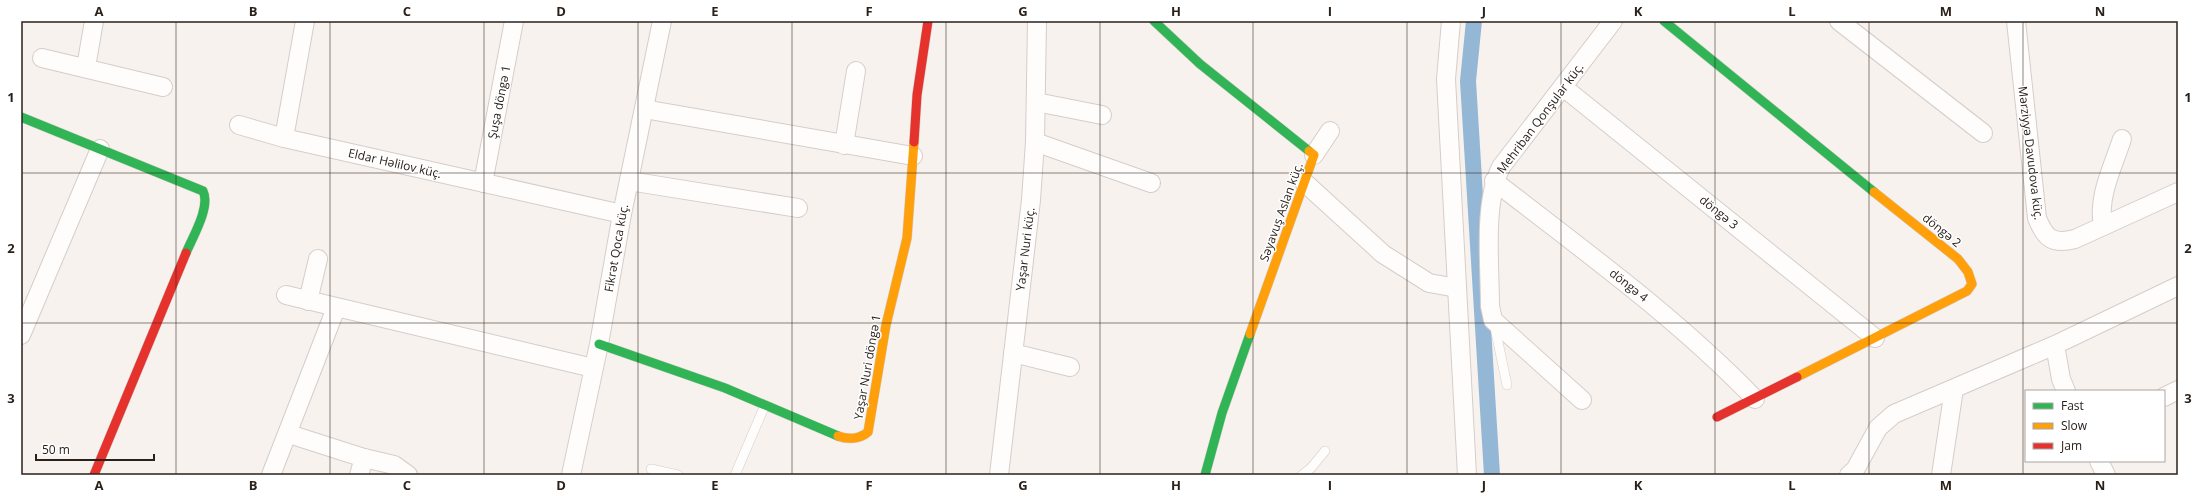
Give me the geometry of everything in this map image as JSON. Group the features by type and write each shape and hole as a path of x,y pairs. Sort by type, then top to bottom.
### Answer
{"street":[{"path":"86,67 94,21"},
{"path":"284,138 306,21"},
{"name":"Şuşa döngə 1","path":"483,183 514,21"},
{"name":"Fikrət Qoca küç.","path":"571,475 599,344 622,214 662,21"},
{"name":"Yaşar Nuri döngə 1","path":"599,344 765,404 844,438 862,437 868,432 886,325 907,238 917,95 928,21"},
{"name":"Yaşar Nuri küç.","path":"999,475 1031,200 1035,142 1037,21"},
{"name":"Səyavuş Aslan küç.","path":"1154,21 1200,64 1314,155 1222,412 1205,475"},
{"path":"1451,21 1446,79 1467,475"},
{"name":"Mehriban Qonşular küç.","path":"1493,320 1490,306 1491,199 1494,181 1501,167 1613,21"},
{"name":"döngə 2","path":"1664,21 1831,158 1939,242 1958,259 1968,272 1972,284 1967,291 1717,417"},
{"path":"1839,21 1983,134"},
{"name":"Mərziyyə Davudova küç.","path":"2016,21 2038,218 2042,230 2050,239 2063,242 2075,240 2178,192"},
{"path":"42,58 86,67 163,87"},
{"path":"844,145 856,71"},
{"name":"döngə 3","path":"1563,87 1875,338"},
{"path":"1036,102 1102,116"},
{"path":"644,109 913,156"},
{"path":"21,117 203,191 206,197 205,207 94,475"},
{"name":"Eldar Həlilov küç.","path":"239,125 284,138 622,214"},
{"path":"1314,155 1330,131"},
{"path":"2103,226 2100,212 2101,201 2122,139"},
{"path":"1035,142 1151,183"},
{"path":"21,335 100,149"},
{"path":"629,180 798,208"},
{"name":"döngə 4","path":"1494,181 1674,321 1707,350 1755,399"},
{"path":"1304,182 1384,254 1430,283 1457,288"},
{"path":"308,301 318,259"},
{"path":"1849,475 1854,470 1878,428 1894,414 2055,345 2178,286"},
{"path":"286,295 593,368"},
{"path":"272,475 289,434 336,308"},
{"path":"1493,320 1582,400"},
{"path":"2055,345 2061,379 2066,390"},
{"path":"1013,353 1070,367"},
{"path":"1941,475 1954,389"},
{"path":"2165,396 2178,390"},
{"path":"289,434 364,458 394,465 408,475"},
{"path":"358,475 364,458"},
{"path":"2100,462 2106,475"}],"lane":[{"path":"1493,320 1507,385"},
{"path":"735,475 765,404"},
{"path":"1302,475 1325,451"},
{"path":"651,469 678,475"}],"waterway":[{"path":"1474,21 1468,81 1492,475"}],"traffic: fast":[{"path":"1154,21 1200,64 1309,151"},
{"path":"1664,21 1874,192"},
{"path":"21,117 203,191 205,198 203,214 186,253"},
{"path":"1205,475 1222,413 1250,334"},
{"path":"599,344 725,388 838,436"}],"traffic: slow":[{"path":"838,436 854,438 868,432 886,325 907,238 914,142"},
{"path":"1250,334 1314,155 1309,151"},
{"path":"1797,377 1967,291 1972,284 1968,272 1958,259 1874,192"}],"traffic: jam":[{"path":"914,142 917,95 928,21"},
{"path":"94,475 186,253"},
{"path":"1717,417 1797,377"}]}
